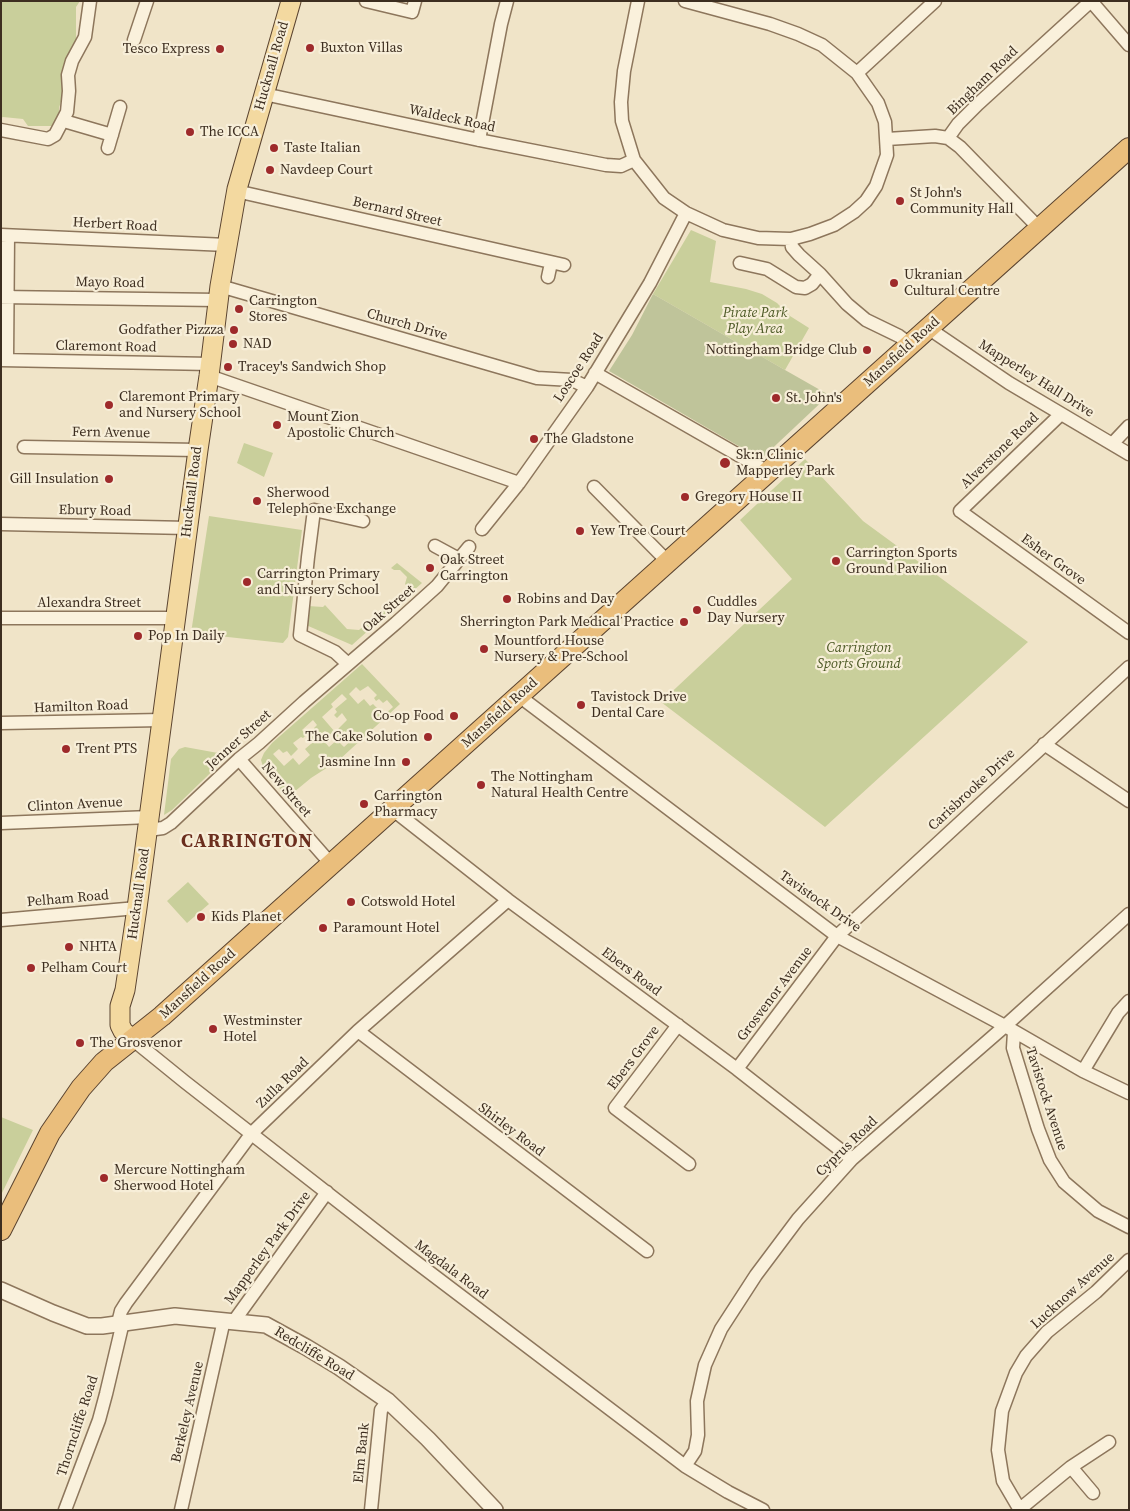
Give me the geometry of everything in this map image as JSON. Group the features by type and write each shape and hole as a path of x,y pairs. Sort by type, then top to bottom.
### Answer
{"highway":[{"name":"Mansfield Road","path":"1,1230 50,1133 81,1088 108,1058 126,1032 156,1022 1129,148"}],"main road":[{"name":"Hucknall Road","path":"126,1032 133,1015 125,990 149,824 219,293 236,191 291,1"}],"street":[{"path":"1,130 48,139 55,136 67,112 68,75 72,61 84,37 90,1"},
{"path":"134,40 147,1"},
{"path":"366,1 412,12 415,1"},
{"path":"479,140 507,1"},
{"path":"638,1 624,71 621,102 622,121 634,160 664,198 686,213 729,232 758,238 791,239 810,234 834,224 854,212 866,201 876,186 887,155 885,122 878,103 857,73 822,45 798,34 770,24 685,1"},
{"path":"857,73 935,1"},
{"path":"1091,1 1129,45"},
{"name":"Bingham Road","path":"948,138 958,124 978,104 1091,1"},
{"name":"Waldeck Road","path":"264,94 606,165 621,166 634,160"},
{"path":"108,148 120,107"},
{"path":"64,121 112,135"},
{"path":"887,139 935,136 948,138 960,146 1039,228"},
{"name":"Bernard Street","path":"236,191 557,264 548,277"},
{"name":"Loscoe Road","path":"482,530 519,484 587,387 650,283 686,213"},
{"path":"4,360 5,236"},
{"name":"Herbert Road","path":"5,236 227,245"},
{"path":"791,239 792,247 798,255 820,274 847,304 866,320 899,336 910,344"},
{"path":"740,263 768,267 796,287 805,288 812,284 820,274"},
{"name":"Mayo Road","path":"4,297 219,293"},
{"name":"Church Drive","path":"219,293 537,378 572,380 587,387"},
{"name":"Mapperley Hall Drive","path":"928,328 1009,382 1129,454"},
{"name":"Claremont Road","path":"4,360 210,370 519,484"},
{"path":"595,374 768,472"},
{"name":"Alverstone Road","path":"960,511 1061,414"},
{"path":"1112,444 1129,426"},
{"name":"Fern Avenue","path":"24,446 198,450"},
{"path":"594,487 668,562"},
{"path":"348,664 335,652 300,635 314,510 363,522"},
{"name":"Esher Grove","path":"960,511 1129,633"},
{"name":"Ebury Road","path":"1,524 188,528"},
{"path":"435,546 459,559 469,547"},
{"name":"Oak Street","path":"348,664 438,586 459,559"},
{"name":"Alexandra Street","path":"1,618 176,618"},
{"name":"Jenner Street","path":"149,824 163,828 171,822 239,759 348,664"},
{"name":"Carisbrooke Drive","path":"837,936 1129,667"},
{"name":"Tavistock Drive","path":"519,696 837,936 1083,1071 1129,1093"},
{"name":"Hamilton Road","path":"1,723 162,720"},
{"path":"1044,744 1129,801"},
{"name":"New Street","path":"239,759 332,864"},
{"name":"Ebers Road","path":"392,809 508,900 737,1069 852,1159"},
{"name":"Clinton Avenue","path":"1,823 149,824"},
{"name":"Zulla Road","path":"121,1322 120,1311 252,1133 358,1031 508,900"},
{"name":"Pelham Road","path":"1,920 137,908"},
{"name":"Cyprus Road","path":"685,1466 695,1451 698,1435 697,1401 705,1365 721,1329 751,1283 798,1219 852,1159 1009,1029 1129,914"},
{"name":"Grosvenor Avenue","path":"737,1069 837,936"},
{"path":"1083,1071 1118,1013 1129,1001"},
{"name":"Ebers Grove","path":"678,1026 616,1108 689,1164"},
{"name":"Tavistock Avenue","path":"1009,1029 1038,1129 1050,1160 1064,1182 1078,1194 1098,1210 1129,1227"},
{"name":"Shirley Road","path":"358,1031 646,1251"},
{"name":"Magdala Road","path":"126,1032 185,1082 432,1274 685,1466 728,1492 763,1510"},
{"name":"Mapperley Park Drive","path":"229,1321 327,1192"},
{"name":"Lucknow Avenue","path":"1020,1510 1003,1481 998,1450 1002,1411 1016,1373 1026,1356 1047,1332 1096,1292 1129,1260"},
{"name":"Redcliffe Road","path":"1,1290 79,1324 93,1326 176,1316 266,1326 331,1362 388,1401 428,1439 495,1510"},
{"name":"Berkeley Avenue","path":"180,1510 229,1321"},
{"name":"Thorncliffe Road","path":"67,1509 106,1394 121,1322"},
{"name":"Elm Bank","path":"371,1510 381,1410 388,1401"},
{"path":"1020,1510 1071,1467 1109,1442"},
{"path":"1071,1467 1093,1493"}],"green space":[{"path":"1,1 80,1 76,7 76,40 65,64 66,85 59,108 59,121 54,126 28,126 23,119 1,118"},
{"name":"Pirate Park Play Area","path":"691,230 716,241 710,282 762,294 809,328 785,370 653,294"},
{"path":"653,294 829,395 761,459 609,371 632,335"},
{"path":"244,443 273,453 264,477 237,463"},
{"name":"Carrington Sports Ground","path":"805,459 863,521 1028,642 825,827 661,702 792,579 740,520"},
{"path":"209,516 302,530 288,637 283,643 191,633"},
{"path":"397,563 422,583 352,645 306,625 308,606 323,607 325,605 347,629 359,630 408,587 405,584 407,577 400,570 391,568"},
{"path":"362,664 400,704 339,760 311,778 294,792 288,793 281,790 264,770 261,760 272,743","holes":["368,686 377,695 374,698 376,701 379,699 383,703 387,700 393,707 384,715 373,704 370,706 364,699 358,704 349,694 356,687 360,691","342,694 347,699 335,709 337,712 334,715 337,718 342,713 347,720 335,732 322,717 333,707 331,704","313,720 317,725 314,728 317,732 309,739 312,743 305,749 310,755 299,765 293,758 284,766 273,754 279,749 283,753 287,751 291,756 298,749 293,743 306,735 302,730","349,729 355,737 344,747 337,740 329,747 319,735 325,731 329,735 333,732 337,737 344,731 346,732"]},
{"path":"185,747 229,755 172,810 164,815 171,759 179,749"},
{"path":"188,882 209,904 187,923 167,901"},
{"path":"1,1117 33,1130 1,1195"}],"place":[{"name":"Buxton Villas","path":"310,48"},
{"name":"Tesco Express","path":"220,49"},
{"name":"The ICCA","path":"190,132"},
{"name":"Taste Italian","path":"274,148"},
{"name":"Navdeep Court","path":"270,170"},
{"name":"St John's Community Hall","path":"900,201"},
{"name":"Ukranian Cultural Centre","path":"894,283"},
{"name":"Carrington Stores","path":"239,309"},
{"name":"Godfather Pizzza","path":"234,330"},
{"name":"NAD","path":"233,344"},
{"name":"Nottingham Bridge Club","path":"867,350"},
{"name":"Tracey's Sandwich Shop","path":"228,367"},
{"name":"St. John's","path":"776,398"},
{"name":"Claremont Primary and Nursery School","path":"109,405"},
{"name":"Mount Zion Apostolic Church","path":"277,425"},
{"name":"The Gladstone","path":"534,439"},
{"name":"Sk:n Clinic Mapperley Park","path":"725,463"},
{"name":"Gill Insulation","path":"109,479"},
{"name":"Gregory House II","path":"685,497"},
{"name":"Sherwood Telephone Exchange","path":"257,501"},
{"name":"Yew Tree Court","path":"580,531"},
{"name":"Carrington Sports Ground Pavilion","path":"836,561"},
{"name":"Oak Street Carrington","path":"430,568"},
{"name":"Carrington Primary and Nursery School","path":"247,582"},
{"name":"Robins and Day","path":"507,599"},
{"name":"Cuddles Day Nursery","path":"697,610"},
{"name":"Sherrington Park Medical Practice","path":"684,622"},
{"name":"Pop In Daily","path":"138,636"},
{"name":"Mountford House Nursery & Pre-School","path":"484,649"},
{"name":"Tavistock Drive Dental Care","path":"581,705"},
{"name":"Co-op Food","path":"454,716"},
{"name":"The Cake Solution","path":"428,737"},
{"name":"Trent PTS","path":"66,749"},
{"name":"Jasmine Inn","path":"406,762"},
{"name":"The Nottingham Natural Health Centre","path":"481,785"},
{"name":"Carrington Pharmacy","path":"364,804"},
{"name":"Cotswold Hotel","path":"351,902"},
{"name":"Kids Planet","path":"201,917"},
{"name":"Paramount Hotel","path":"323,928"},
{"name":"NHTA","path":"69,947"},
{"name":"Pelham Court","path":"31,968"},
{"name":"Westminster Hotel","path":"213,1029"},
{"name":"The Grosvenor","path":"80,1043"},
{"name":"Mercure Nottingham Sherwood Hotel","path":"104,1178"}],"district":[{"name":"CARRINGTON","path":"247,842"}]}
